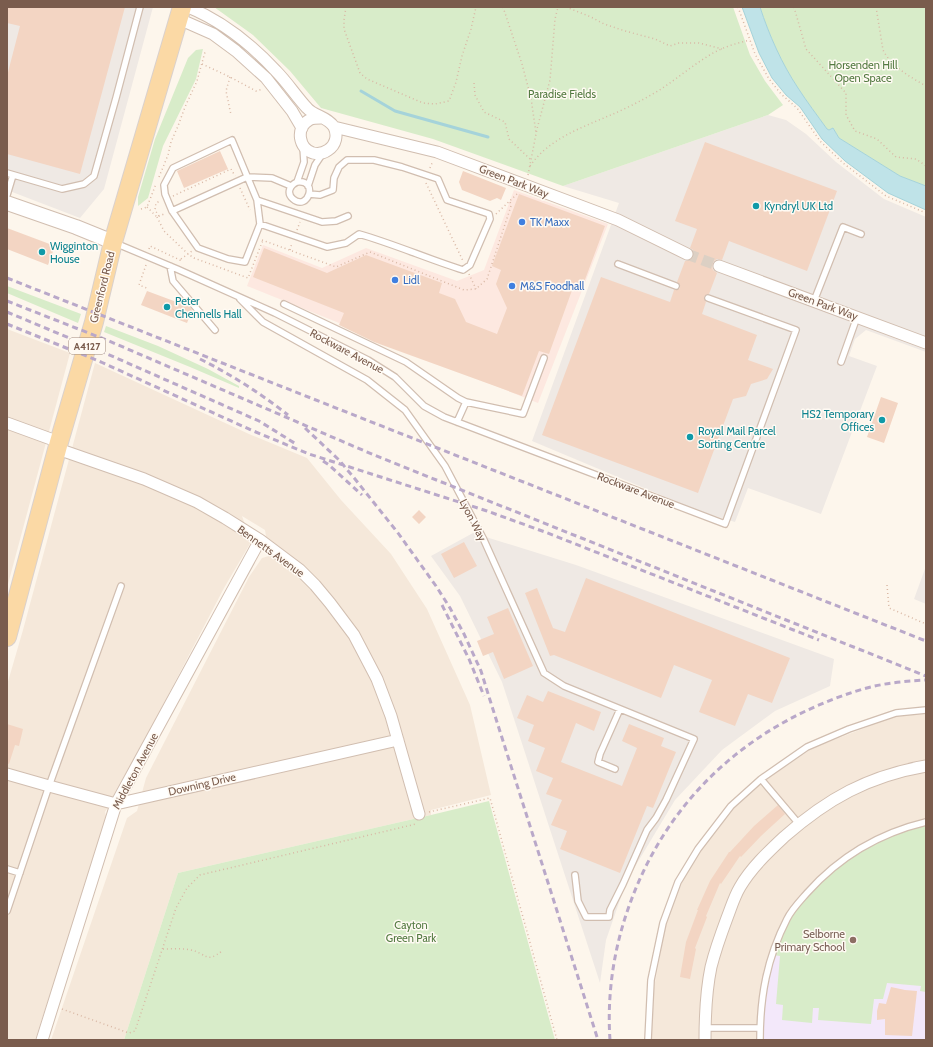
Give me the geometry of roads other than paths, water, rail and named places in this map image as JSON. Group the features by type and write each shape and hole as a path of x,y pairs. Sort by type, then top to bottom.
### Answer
{"main road":[{"name":"Greenford Road","path":"7,637 58,446 94,322 113,242 183,11"}],"street":[{"path":"183,11 236,51 266,78 292,111 302,128"},
{"name":"Green Park Way","path":"183,11 202,13 216,21 249,45 276,71 308,109 321,118 326,119 334,127 437,152 618,220 688,254"},
{"path":"321,118 309,119 302,128 300,134 301,140 308,150 318,154 329,150 336,139 334,127"},
{"name":"Rockware Avenue","path":"7,203 76,227 113,242"},
{"name":"Green Park Way","path":"719,266 926,343"},
{"name":"Bennetts Avenue","path":"7,423 58,446 144,479 190,499 225,518 260,540 300,570 330,603 354,635 377,679 391,716 422,813"},
{"name":"Middleton Avenue","path":"42,1040 116,804 260,540"},
{"name":"Downing Drive","path":"7,774 116,804 398,740"},
{"path":"705,1040 707,990 711,967 720,936 733,900 740,887 756,865 774,846 799,824 843,794 865,783 912,768 926,766"}],"lane":[{"path":"7,173 62,189 84,184 94,176 140,7"},
{"path":"232,140 247,177 257,200 260,224 245,262 198,248 172,211 165,194 164,185 174,168 232,140"},
{"path":"297,182 304,162 303,144"},
{"path":"308,186 303,182 294,183 291,186 291,197 300,202 306,200 310,194 308,186 315,165 324,153"},
{"path":"260,224 327,247 346,243 359,234 384,241 443,264 463,270 470,265 490,219 489,214 447,200 438,179 374,160 347,160 339,167 334,178 333,190 320,195 310,194"},
{"path":"7,195 13,175"},
{"path":"172,211 247,177 272,178 291,186"},
{"path":"257,200 322,222 336,222 348,216"},
{"path":"814,301 843,227 861,234"},
{"name":"Rockware Avenue","path":"113,242 275,312 368,360 395,377 424,406 444,417 725,524 796,330 708,298"},
{"path":"618,264 676,286"},
{"path":"170,266 173,281 215,330"},
{"name":"Lyon Way","path":"237,296 263,322 367,380 405,410 445,466 483,538 544,673 564,686 694,739 666,800 647,830 610,910 609,917 586,917 578,901 575,874"},
{"path":"284,304 406,362 466,402 523,414 544,358"},
{"path":"841,362 857,317"},
{"path":"457,422 466,402"},
{"path":"7,911 49,786 121,586"},
{"path":"615,769 598,762 600,754 620,709"},
{"path":"648,1040 651,980 663,923 678,882 698,849 731,806 761,779 807,747 849,729 896,713 926,710"},
{"path":"761,779 799,824"},
{"path":"760,1040 762,997 769,963 787,918 797,904 813,886 836,865 861,848 881,837 909,826 926,822"},
{"path":"7,869 20,873"},
{"path":"705,1028 760,1028"}],"water":[{"path":"742,7 760,7 767,28 781,59 801,93 827,129 829,130 833,128 839,138 900,176 926,186 926,210 888,193 845,161 822,139 800,107 786,95 772,78 759,53"}],"waterway":[{"path":"361,91 395,111 488,137"}],"tunnel":[{"path":"687,254 719,266"}],"railway":[{"path":"7,278 926,641"},
{"path":"7,301 109,341 374,455 926,676"},
{"path":"7,312 105,353 259,421 296,444"},
{"path":"7,324 101,362 251,430 309,454 487,511 545,532 819,640"},
{"path":"200,359 246,385 288,415"},
{"path":"305,428 339,460 398,533 436,586 464,634 481,671 598,1040"},
{"path":"323,461 362,495"},
{"path":"442,605 469,659 484,696"},
{"path":"610,1040 609,1008 612,975 618,943 627,912 643,871 664,834 689,801 717,771 749,745 784,722 822,704 863,689 879,685 926,680"}],"place":[{"name":"Kyndryl UK Ltd","path":"756,206"},
{"name":"TK Maxx","path":"522,222"},
{"name":"Wigginton House","path":"42,252"},
{"name":"Lidl","path":"395,280"},
{"name":"M&S Foodhall","path":"512,286"},
{"name":"Peter Chennells Hall","path":"167,307"},
{"name":"HS2 Temporary Offices","path":"882,420"},
{"name":"Royal Mail Parcel Sorting Centre","path":"690,437"},
{"name":"Selborne Primary School","path":"853,940"}],"park label":[{"name":"Horsenden Hill Open Space","path":"863,71"},
{"name":"Paradise Fields","path":"562,94"},
{"name":"Cayton Green Park","path":"411,931"}]}
